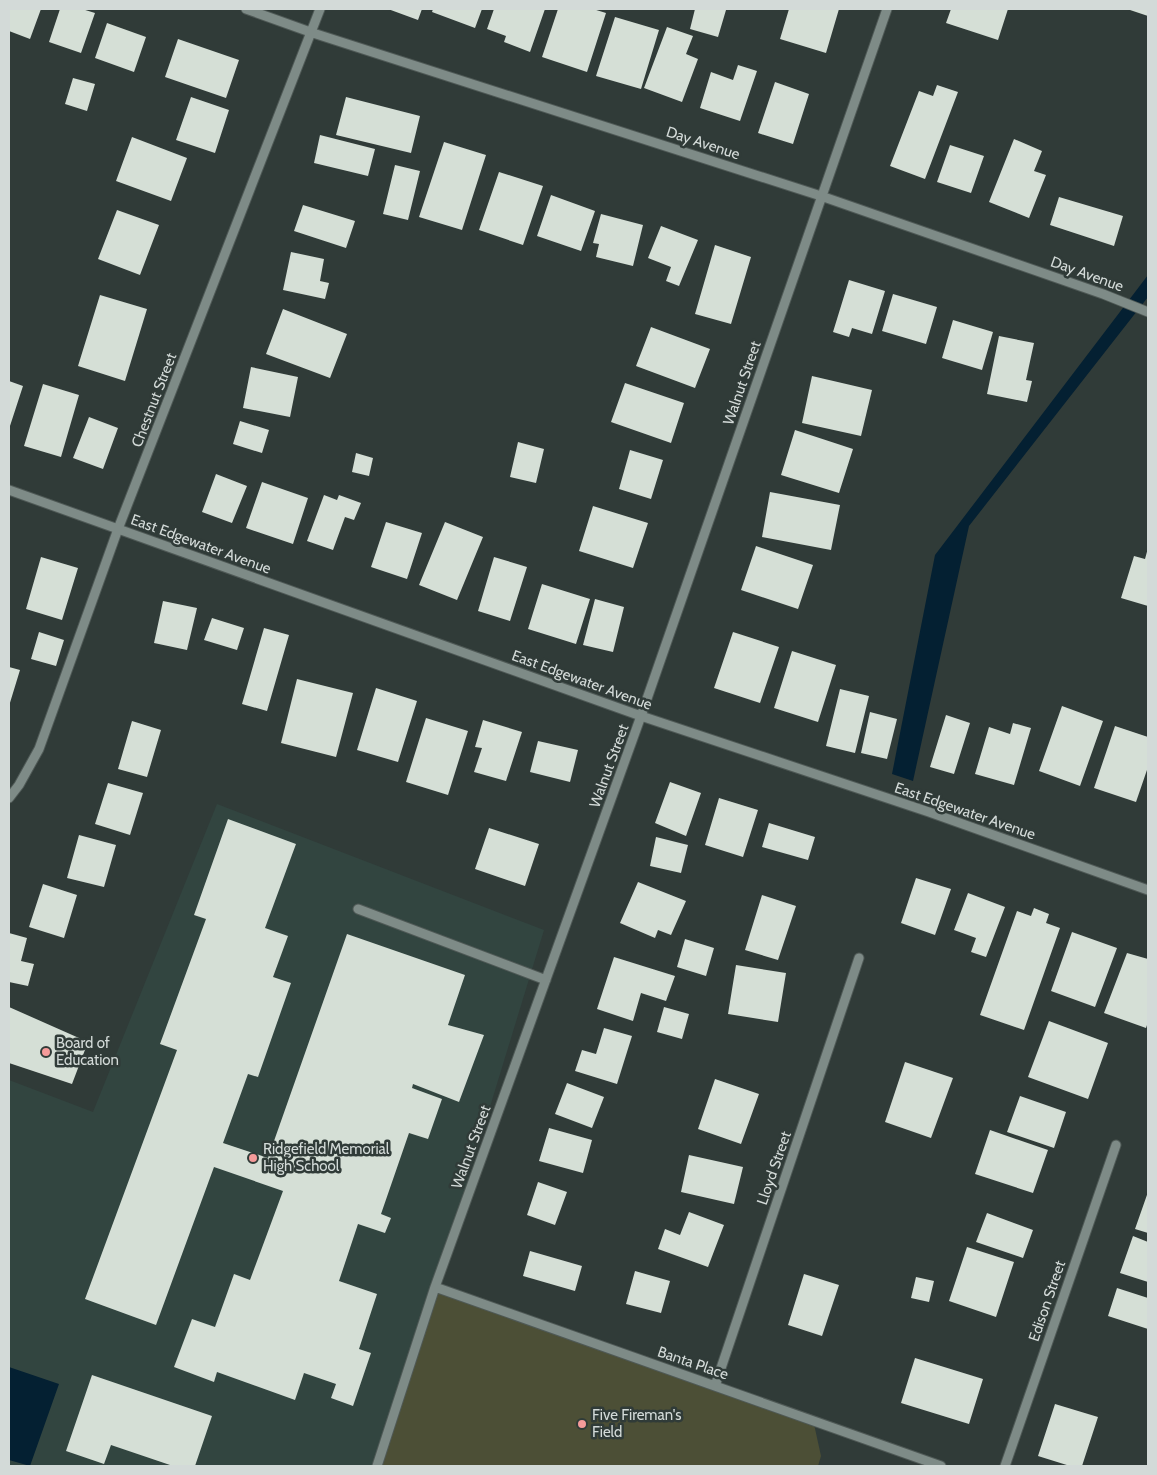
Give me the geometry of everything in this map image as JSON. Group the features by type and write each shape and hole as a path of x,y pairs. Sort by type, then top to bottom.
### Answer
{"street":[{"name":"Day Avenue","path":"246,9 821,196 1103,294 1148,312"},
{"name":"Chestnut Street","path":"9,798 19,785 39,749 118,529 313,32 320,9"},
{"name":"Walnut Street","path":"377,1466 435,1287 641,716 887,9"},
{"name":"East Edgewater Avenue","path":"9,490 641,716 929,812 1148,890"},
{"path":"358,909 546,980"},
{"name":"Lloyd Street","path":"715,1386 859,958"},
{"name":"Edison Street","path":"1005,1466 1116,1145"},
{"name":"Banta Place","path":"435,1287 941,1466"}],"shaded area":[{"path":"217,804 544,930 435,1287 374,1465 9,1466 9,1080 93,1112"}],"green space":[{"path":"435,1287 812,1415 821,1456 818,1466 368,1466 374,1465"}],"water":[{"path":"1148,275 1148,297 969,526 913,781 892,774 935,555"},
{"path":"9,1367 59,1384 30,1466 9,1460"}],"building":[{"path":"9,9 41,9 30,39 9,31"},
{"path":"60,9 82,9 95,13 81,53 49,42"},
{"path":"388,9 422,9 418,20"},
{"path":"433,9 482,9 475,28 432,12"},
{"path":"494,9 545,9 530,52 504,42 506,36 487,29"},
{"path":"558,9 593,9 606,13 587,72 542,57"},
{"path":"695,9 726,10 718,37 690,29"},
{"path":"789,9 839,9 826,53 780,39"},
{"path":"951,9 1008,9 998,40 946,23"},
{"path":"1127,9 1148,9 1148,16"},
{"path":"615,17 659,30 641,89 596,76"},
{"path":"107,23 146,37 134,72 95,58"},
{"path":"667,27 693,36 686,54 698,59 682,102 644,88"},
{"path":"178,39 239,60 226,98 165,77"},
{"path":"738,65 757,71 740,121 700,108 711,72 733,80"},
{"path":"73,78 95,84 87,111 65,104"},
{"path":"775,82 809,94 793,144 758,133"},
{"path":"937,85 958,92 925,179 890,166 919,91 933,96"},
{"path":"191,97 229,110 215,153 176,140"},
{"path":"346,97 420,116 411,153 336,135"},
{"path":"320,135 375,149 368,176 314,163"},
{"path":"132,137 187,158 171,201 116,181"},
{"path":"1014,139 1042,151 1034,171 1046,175 1029,218 989,202"},
{"path":"444,142 486,155 462,230 419,217"},
{"path":"950,145 984,156 971,193 937,182"},
{"path":"395,165 420,171 408,220 383,214"},
{"path":"499,172 543,186 523,245 479,230"},
{"path":"551,195 595,211 581,251 537,236"},
{"path":"1059,197 1123,216 1114,246 1050,225"},
{"path":"303,205 355,221 346,248 294,231"},
{"path":"117,210 159,225 140,275 98,259"},
{"path":"601,214 643,225 633,266 596,257 599,244 593,243"},
{"path":"661,226 698,240 679,286 666,281 671,267 648,258"},
{"path":"715,245 751,257 731,324 695,314"},
{"path":"291,252 324,259 320,281 329,283 325,299 283,290"},
{"path":"849,280 885,291 872,334 852,328 849,337 833,332"},
{"path":"893,294 937,307 926,344 882,331"},
{"path":"100,295 147,309 125,381 78,366"},
{"path":"283,309 347,334 330,378 266,354"},
{"path":"953,320 993,332 982,370 942,358"},
{"path":"651,327 710,349 695,388 636,366"},
{"path":"999,336 1034,343 1026,380 1032,381 1027,402 987,394"},
{"path":"251,367 298,377 290,417 243,408"},
{"path":"812,376 872,390 861,436 802,423"},
{"path":"9,381 23,386 9,429"},
{"path":"625,383 684,403 671,443 611,422"},
{"path":"43,384 79,395 61,457 24,446"},
{"path":"89,417 118,428 103,469 73,458"},
{"path":"240,421 269,430 262,453 233,444"},
{"path":"795,430 853,449 839,493 781,475"},
{"path":"518,442 544,449 536,483 510,477"},
{"path":"630,450 663,460 651,499 619,489"},
{"path":"356,453 373,458 369,476 352,472"},
{"path":"216,474 247,486 232,523 202,512"},
{"path":"262,482 308,498 293,544 246,528"},
{"path":"770,492 840,505 831,550 762,537"},
{"path":"324,495 337,500 339,495 361,503 354,520 345,517 333,550 307,541"},
{"path":"593,506 648,523 633,568 579,551"},
{"path":"386,522 422,533 407,579 371,567"},
{"path":"445,522 483,537 457,600 419,585"},
{"path":"756,546 813,565 798,609 741,590"},
{"path":"1148,548 1148,606 1121,598 1134,556 1145,559"},
{"path":"41,557 78,568 62,620 26,609"},
{"path":"494,557 527,567 510,621 478,611"},
{"path":"542,584 590,599 576,644 528,629"},
{"path":"595,599 624,607 613,652 583,645"},
{"path":"163,601 197,608 187,650 154,643"},
{"path":"212,618 244,628 237,650 204,640"},
{"path":"264,628 289,635 267,711 242,704"},
{"path":"39,632 64,640 56,666 31,659"},
{"path":"733,632 779,647 760,703 714,688"},
{"path":"792,651 836,665 818,722 774,708"},
{"path":"9,667 20,670 9,706"},
{"path":"297,679 353,693 336,757 281,743"},
{"path":"376,688 417,701 398,762 357,750"},
{"path":"840,689 869,696 855,753 826,746"},
{"path":"1062,706 1103,721 1080,786 1039,771"},
{"path":"870,712 897,719 887,759 861,753"},
{"path":"946,715 970,723 954,774 930,767"},
{"path":"426,718 468,731 448,795 406,782"},
{"path":"483,720 522,732 506,781 474,772 482,748 475,747"},
{"path":"132,721 161,730 147,777 118,769"},
{"path":"1013,723 1031,728 1014,785 975,774 989,727 1010,734"},
{"path":"1115,726 1148,737 1148,767 1136,802 1094,788"},
{"path":"538,741 578,750 570,782 530,772"},
{"path":"670,782 701,793 686,836 655,823"},
{"path":"108,783 143,793 130,835 95,824"},
{"path":"719,798 758,810 743,857 705,845"},
{"path":"228,819 296,844 265,928 288,936 273,977 291,983 258,1077 248,1074 223,1143 268,1158 347,934 465,975 448,1025 484,1035 459,1102 413,1084 412,1088 442,1099 428,1139 409,1133 381,1214 391,1218 385,1233 358,1224 339,1281 377,1294 359,1349 371,1353 353,1406 331,1398 336,1384 304,1373 295,1400 217,1372 214,1382 174,1367 192,1319 215,1327 234,1274 250,1280 283,1191 214,1167 156,1325 85,1299 177,1050 160,1044 206,919 194,915"},
{"path":"769,823 815,837 808,860 762,847"},
{"path":"489,828 539,844 525,886 475,869"},
{"path":"79,835 116,845 104,887 67,878"},
{"path":"656,837 688,845 681,873 650,866"},
{"path":"916,878 951,889 935,935 901,923"},
{"path":"638,882 686,901 671,935 658,930 655,938 620,923"},
{"path":"43,884 77,895 64,938 29,927"},
{"path":"968,893 1005,907 986,957 971,952 976,938 954,930"},
{"path":"762,895 796,906 778,960 745,950"},
{"path":"1034,908 1049,914 1046,923 1060,928 1024,1030 980,1015 1017,911 1031,916"},
{"path":"1072,932 1117,948 1095,1007 1051,991"},
{"path":"9,933 27,938 21,961 34,964 28,986 9,982"},
{"path":"685,939 714,948 706,976 677,967"},
{"path":"1127,953 1148,959 1148,1022 1146,1028 1104,1013"},
{"path":"614,957 675,976 666,1001 641,993 633,1021 597,1009"},
{"path":"736,965 786,973 778,1022 728,1014"},
{"name":"Board of Education","path":"9,1007 88,1042 72,1084 9,1063"},
{"path":"664,1007 689,1014 682,1039 657,1032"},
{"path":"1049,1021 1108,1043 1088,1099 1028,1077"},
{"path":"604,1028 632,1036 617,1084 575,1071 582,1050 596,1054"},
{"path":"905,1062 953,1078 931,1138 885,1122"},
{"path":"715,1079 759,1094 741,1144 698,1129"},
{"path":"567,1083 604,1097 592,1128 555,1114"},
{"path":"1020,1096 1066,1112 1054,1148 1007,1132"},
{"path":"549,1128 592,1140 583,1173 539,1161"},
{"path":"990,1130 1048,1150 1033,1193 975,1174"},
{"path":"689,1155 743,1167 734,1204 681,1192"},
{"path":"538,1182 567,1192 555,1225 527,1215"},
{"path":"1148,1192 1148,1233 1135,1229"},
{"path":"689,1212 724,1225 708,1267 658,1249 665,1229 680,1235"},
{"path":"987,1213 1033,1230 1023,1258 976,1242"},
{"path":"1133,1236 1148,1242 1148,1282 1120,1273"},
{"path":"967,1247 1014,1262 996,1317 949,1301"},
{"path":"530,1251 582,1266 575,1291 523,1276"},
{"path":"635,1271 670,1281 661,1313 626,1304"},
{"path":"804,1274 839,1285 822,1336 788,1325"},
{"path":"916,1277 934,1281 929,1302 911,1298"},
{"path":"1117,1288 1148,1298 1148,1329 1108,1316"},
{"path":"915,1358 983,1379 969,1424 901,1403"},
{"path":"92,1375 212,1416 195,1466 173,1466 111,1445 104,1464 66,1451"},
{"path":"1055,1404 1098,1417 1082,1466 1070,1466 1038,1456"}],"place":[{"name":"Board of Education","path":"46,1052"},
{"name":"Ridgefield Memorial High School","path":"253,1158"},
{"name":"Five Fireman's Field","path":"582,1424"}]}
